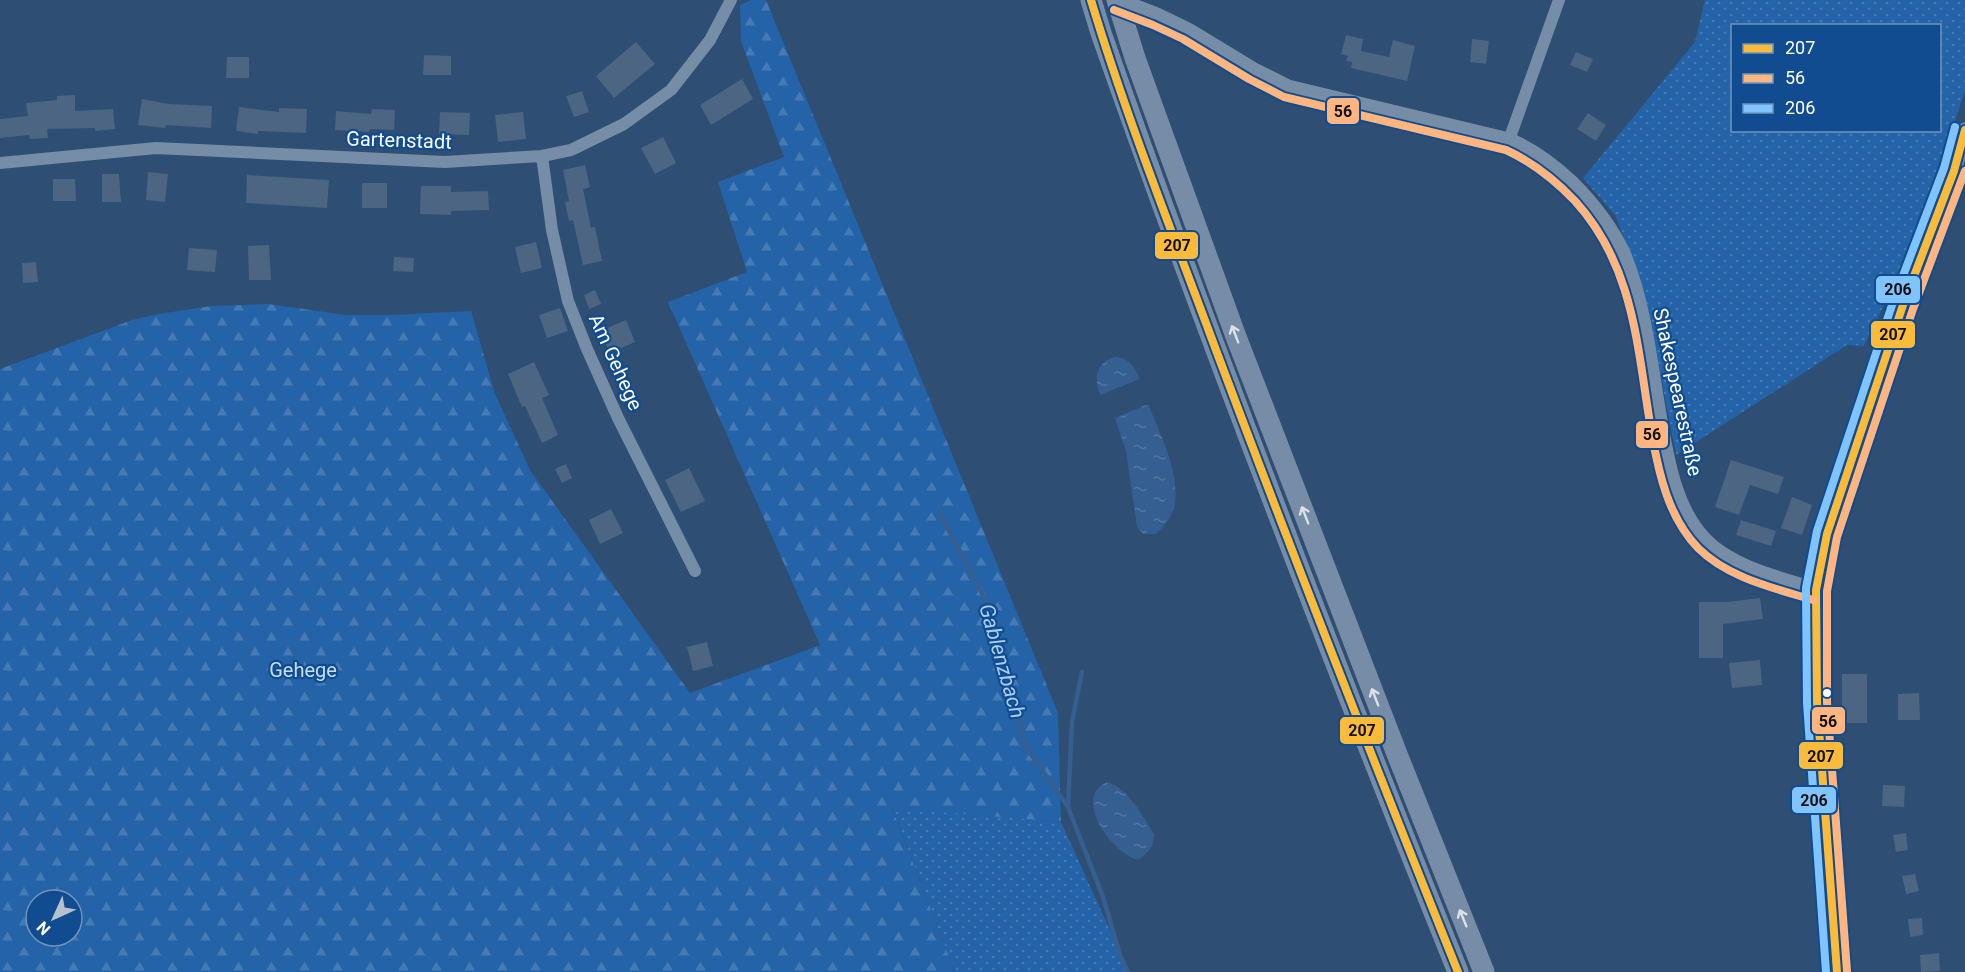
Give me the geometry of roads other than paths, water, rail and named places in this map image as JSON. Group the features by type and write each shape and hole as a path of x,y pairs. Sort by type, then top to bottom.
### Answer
{"highway":[{"path":"1091,0 1104,44 1209,333 1362,733 1458,972"},
{"path":"1118,0 1135,58 1235,334 1484,972"}],"street":[{"name":"Gartenstadt","path":"0,163 156,148 445,162 542,156 571,150 624,124 671,90 710,40 731,0"},
{"name":"Shakespearestraße","path":"1118,0 1157,15 1288,87 1509,140 1545,159 1582,193 1610,230 1623,252 1639,308 1672,479 1696,529 1715,549 1728,557 1775,577 1816,590"},
{"path":"1509,140 1559,0"},
{"path":"1837,972 1816,702 1816,590 1827,534 1903,305 1954,171 1965,130"},
{"name":"Am Gehege","path":"542,156 552,230 568,301 614,408 694,572"}],"water":[{"path":"1114,357 1127,361 1140,379 1100,395 1097,383 1098,372 1103,364"},
{"path":"1148,404 1168,452 1175,491 1173,512 1156,534 1143,534 1137,527 1126,451 1115,418"},
{"path":"1107,782 1122,790 1140,811 1154,834 1150,849 1138,860 1118,848 1100,825 1094,812 1093,800 1097,790"}],"waterway":[{"name":"Gablenzbach","path":"939,512 990,608 1026,747 1068,807 1103,897 1120,955 1128,972"},
{"name":"Gablenzbach","path":"1068,807 1072,722 1082,672"}],"park label":[{"name":"Gehege","path":"303,670"}]}
